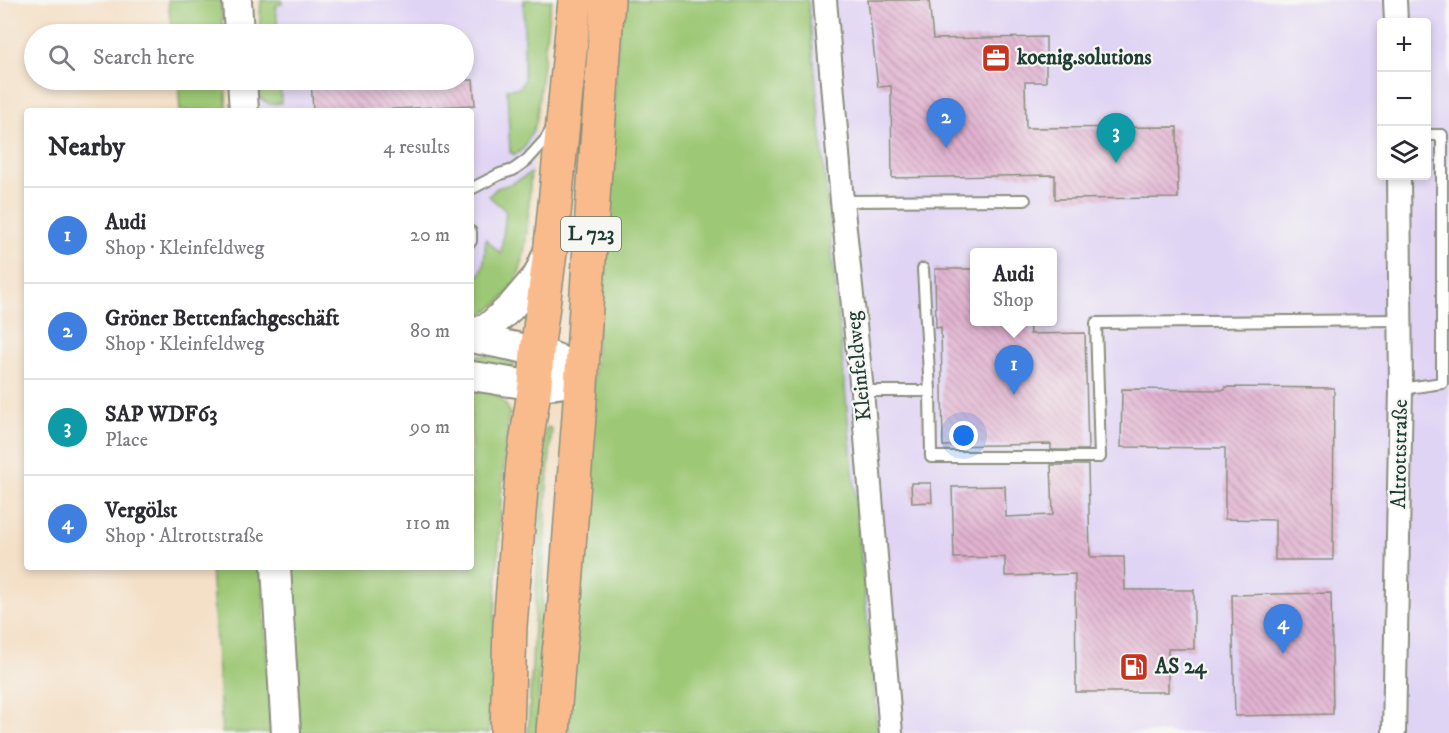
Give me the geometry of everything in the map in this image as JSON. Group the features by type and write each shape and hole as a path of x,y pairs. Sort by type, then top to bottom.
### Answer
{"main road":[{"name":"L 723","path":"507,733 510,626 523,463 535,385 537,351 551,245 575,0"},
{"name":"L 723","path":"553,733 564,612 608,0"}],"street":[{"path":"237,0 238,24"},
{"name":"Kleinfeldweg","path":"825,0 891,733"},
{"path":"1395,0 1396,18"},
{"path":"243,90 244,108"},
{"name":"Altrottstraße","path":"1394,733 1401,389 1398,180"},
{"path":"474,334 490,326 511,307 538,275 551,245"},
{"path":"474,337 537,351 556,358 581,375 571,382 553,386 474,376"},
{"path":"276,570 286,733"}],"lane":[{"path":"474,187 513,170 527,160 546,139 566,100"},
{"path":"1401,389 1442,383 1446,135"},
{"path":"842,201 1025,200"},
{"path":"923,269 930,391 931,457 1100,457 1096,323 1401,320"},
{"path":"1401,389 1449,389"},
{"path":"862,391 930,391"}],"shaded area":[{"path":"261,0 539,0 536,123 524,252 518,275 474,318 474,108 259,108 257,90 474,90 474,24 260,24"},
{"path":"808,0 1449,0 1449,733 878,733"}],"green space":[{"path":"168,0 221,0 222,24 171,24"},
{"path":"261,0 282,0 282,4 276,5 277,24 260,24"},
{"path":"524,0 552,0 536,123 524,148 515,155 510,152 507,89 519,88 524,81"},
{"path":"621,0 808,0 878,733 568,733"},
{"path":"179,90 226,90 227,108 180,108"},
{"path":"258,90 280,90 281,103 270,104 260,99"},
{"path":"531,173 521,265 517,279 507,294 488,311 474,319 474,278 482,269 486,239 501,254 506,211 489,196 497,188 511,184"},
{"path":"474,355 504,359 515,363 513,367 474,363"},
{"path":"474,389 499,397 511,414 508,417 501,501 489,733 295,733 286,570 474,570"},
{"path":"548,427 552,429 547,488 537,733 528,733 545,430"},
{"path":"211,570 262,570 271,733 222,733"}],"building":[{"path":"868,0 929,0 933,39 1046,37 1046,82 1025,82 1026,128 1177,127 1178,198 1055,199 1055,175 892,178 891,86 878,87"},
{"path":"312,90 474,90 475,105 414,108 313,108"},
{"path":"935,269 970,269 970,326 1029,326 1030,334 1085,333 1088,450 1051,450 1051,444 943,446 941,327 936,328"},
{"path":"1225,387 1334,388 1333,560 1275,560 1275,520 1225,519 1225,448 1121,447 1122,389 1225,390"},
{"path":"1051,465 1088,465 1090,557 1124,557 1125,590 1194,590 1194,649 1168,649 1168,692 1076,692 1075,574 1005,576 1005,557 954,558 952,487 1005,486 1006,517 1053,515"},
{"path":"911,483 931,483 932,502 912,503"},
{"path":"1331,593 1333,714 1235,716 1232,595"}],"place":[{"name":"koenig.solutions","path":"996,58"},
{"name":"Gröner Bettenfachgeschäft","path":"946,148"},
{"name":"SAP WDF63","path":"1116,163"},
{"name":"Audi","path":"1014,395"},
{"name":"Vergölst","path":"1283,654"},
{"name":"AS 24","path":"1134,667"}]}
